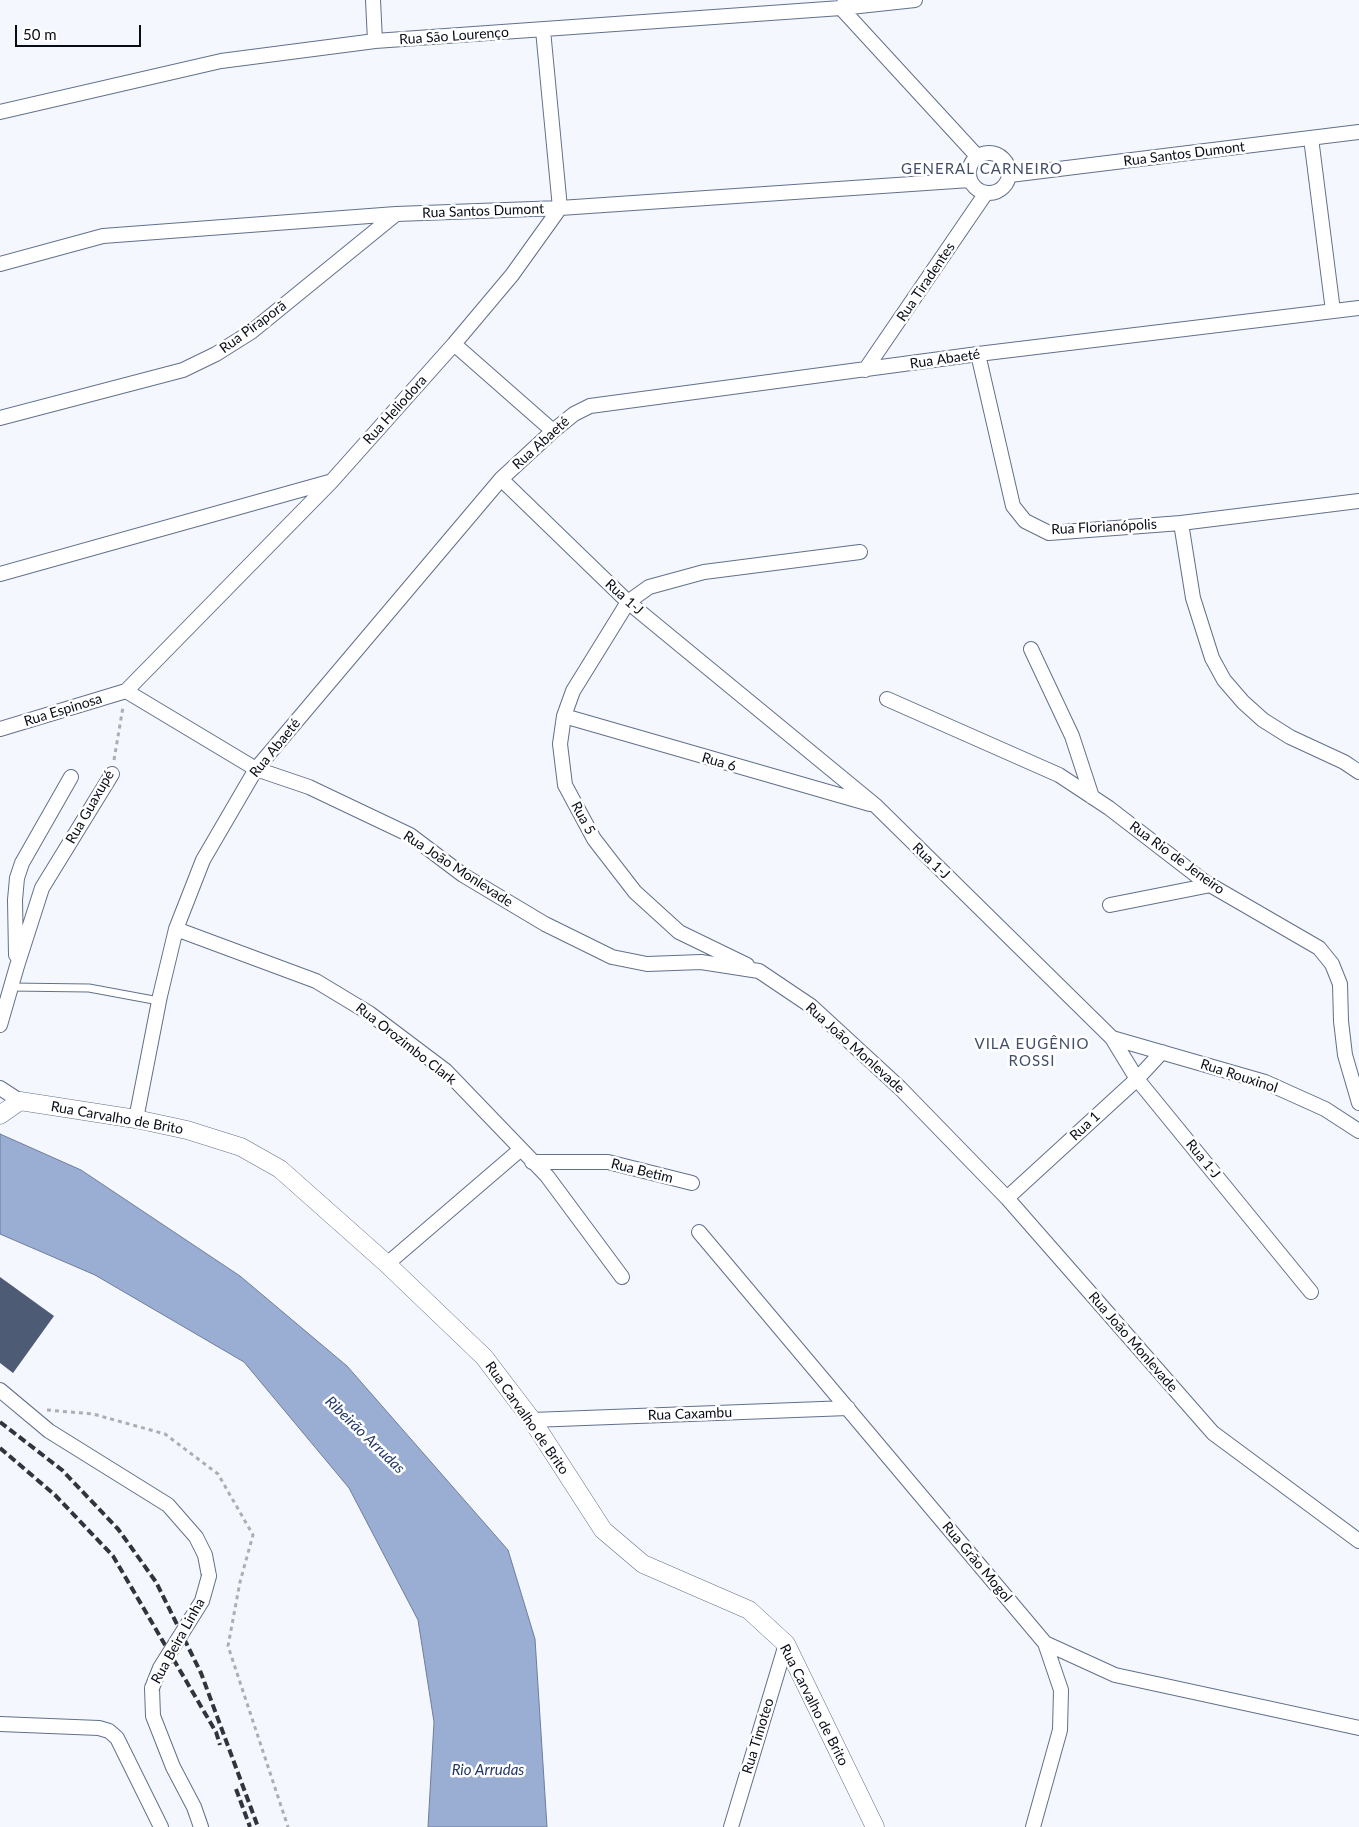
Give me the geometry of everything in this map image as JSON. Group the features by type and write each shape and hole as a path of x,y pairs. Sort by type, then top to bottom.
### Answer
{"street":[{"path":"373,0 375,41"},
{"name":"Rua São Lourenço","path":"0,112 221,62 375,41 543,30 844,4 914,0"},
{"path":"844,4 977,156"},
{"path":"543,30 560,208"},
{"name":"Rua Santos Dumont","path":"1010,175 1359,132"},
{"path":"1311,138 1334,312"},
{"path":"990,152 1003,157 1010,168 1010,175 1004,187 993,193 986,193 976,189 970,180 970,167 977,156 990,152"},
{"name":"Rua Santos Dumont","path":"0,264 102,236 396,214 560,208 970,180"},
{"name":"Rua Tiradentes","path":"865,370 986,193"},
{"name":"Rua Heliodora","path":"331,482 454,344 512,275 560,208"},
{"name":"Rua Piraporã","path":"0,418 183,370 216,354 251,332 396,214"},
{"name":"Rua Abaeté","path":"136,1118 159,1001 176,929 203,860 256,769 501,479 574,414 590,406 978,354 1359,308"},
{"path":"454,344 553,431"},
{"name":"Rua Florianópolis","path":"978,354 1012,506 1024,520 1050,533 1181,523 1359,501"},
{"name":"Rua 1-J","path":"501,479 628,602 876,806 1112,1038 1137,1079 1311,1292"},
{"path":"0,574 331,482"},
{"path":"126,692 331,482"},
{"path":"1181,523 1193,598 1212,658 1224,680 1243,702 1263,720 1290,738 1344,762 1359,772"},
{"path":"628,602 650,587 704,572 860,552"},
{"name":"Rua 5","path":"628,602 573,691 564,716 560,744 565,785 594,839 635,892 680,932 759,971"},
{"path":"1031,649 1072,736 1092,797"},
{"name":"Rua João Monlevade","path":"126,692 256,769 309,787 410,835 463,875 544,924 612,957 647,964 701,962 759,971 811,1006 900,1088 1007,1198 1213,1434 1359,1541"},
{"name":"Rua Espinosa","path":"0,729 126,692"},
{"name":"Rua Rio de Jeneiro","path":"887,699 1059,774 1210,885 1319,948 1332,964 1340,984 1341,1021 1345,1055 1359,1103"},
{"name":"Rua 6","path":"564,716 876,806"},
{"name":"Rua Guaxupé","path":"0,1025 16,966 42,888 112,774"},
{"path":"16,966 15,900 17,878 22,863 71,777"},
{"path":"1110,905 1210,885"},
{"name":"Rua Orozimbo Clark","path":"176,929 316,980 369,1013 446,1071 547,1176 622,1277"},
{"name":"Rua Rouxinol","path":"1112,1038 1264,1082 1325,1109 1359,1131"},
{"name":"Rua 1","path":"1007,1198 1137,1079 1162,1052"},
{"name":"Rua Carvalho de Brito","path":"0,1088 20,1101 136,1118 187,1130 242,1147 280,1169 387,1264 484,1357 532,1420 603,1530 643,1564 749,1610 786,1644 875,1827"},
{"path":"0,1115 20,1101"},
{"path":"387,1264 521,1149"},
{"name":"Rua Betim","path":"532,1162 608,1162 692,1183"},
{"name":"Rua Grão Mogol","path":"699,1232 1045,1643 1115,1676 1359,1728"},
{"name":"Rua Beira Linha","path":"0,1390 49,1431 168,1506 196,1537 205,1555 210,1576 202,1601 160,1668 152,1688 152,1716 173,1767 194,1806 201,1827"},
{"name":"Rua Caxambu","path":"532,1420 848,1408"},
{"path":"1033,1827 1060,1730 1061,1690 1045,1643"},
{"name":"Rua Timoteo","path":"731,1827 786,1644"},
{"path":"0,1724 99,1728 109,1731 116,1738 161,1827"},
{"name":"Rua Beira Linha","path":"194,1806 195,1827"}],"lane":[{"path":"11,987 89,988 159,1001"}],"path":[{"name":"Rua Guaxupé","path":"112,774 126,692"}],"water":[{"name":"Rio Arrudas","path":"0,1134 81,1170 240,1276 347,1366 508,1550 535,1639 547,1827 428,1827 434,1722 418,1620 349,1488 244,1362 95,1275 0,1234"}],"building":[{"path":"0,1277 54,1316 13,1373 0,1363"}],"railway":[{"path":"0,1422 62,1470 118,1529 156,1582 201,1673 258,1827"},
{"path":"0,1448 55,1495 113,1556 216,1732 220,1745"},
{"path":"236,1789 250,1827"}],"district":[{"name":"GENERAL CARNEIRO","path":"982,169"},
{"name":"VILA EUGÊNIO ROSSI","path":"1032,1052"}],"water label":[{"name":"Ribeirão Arrudas","path":"365,1435"}]}
